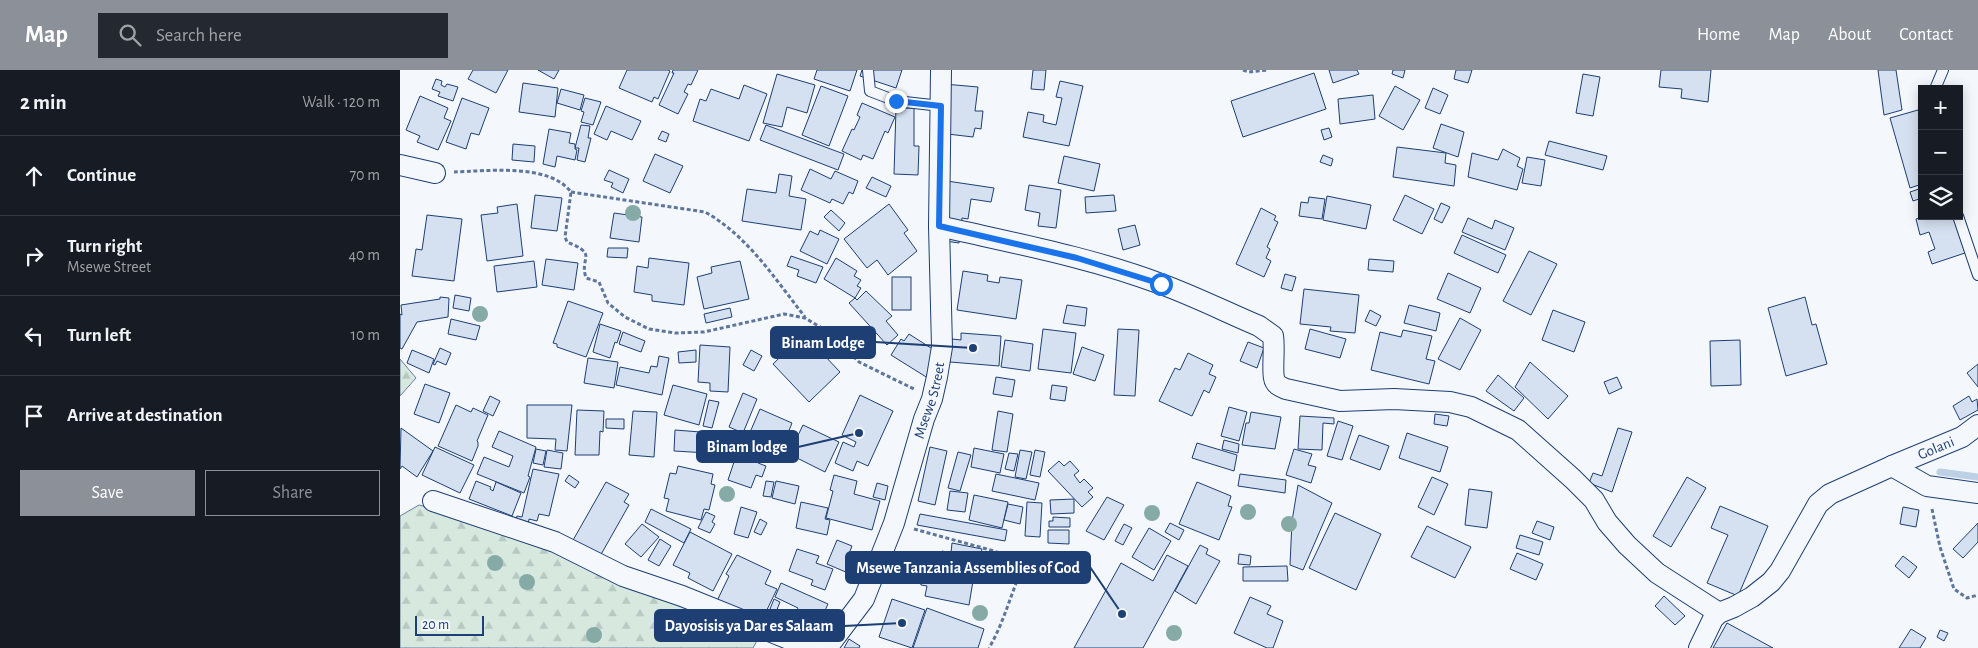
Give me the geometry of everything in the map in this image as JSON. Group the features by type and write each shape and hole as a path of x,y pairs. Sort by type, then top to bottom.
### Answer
{"street":[{"name":"Msewe Street","path":"827,648 864,599 894,523 932,399 942,347 939,226 941,70"},
{"path":"400,165 436,173"},
{"path":"939,226 1112,268 1161,284 1259,326 1273,336 1275,350 1274,379 1278,386 1286,389 1340,400 1450,402 1471,407 1518,430 1594,500 1607,522 1627,545 1657,573 1718,613 1713,619 1699,648"},
{"name":"Golani","path":"1718,613 1734,608 1771,582 1788,559 1818,504 1830,494 1962,437 1978,425"},
{"path":"1892,466 1927,486 1978,493"},
{"path":"433,501 555,542 624,576 682,596 811,648"}],"lane":[{"path":"868,70 870,91 896,101 941,106"},
{"path":"1937,85 1943,70"},
{"path":"1959,220 1978,275"}],"path":[{"path":"1243,70 1250,72 1268,70"},
{"path":"436,173 507,170 547,176 567,187 570,192 565,237 567,242 582,248 587,255 586,278 599,282 608,302 625,317 650,329 675,333 704,332 784,314 805,318 830,333 858,362 932,399"},
{"path":"570,192 706,212 722,222 746,244 805,318"},
{"path":"1927,486 1940,547 1954,589 1967,598 1978,595"},
{"path":"894,523 994,551 1025,563 1015,582 1000,630 989,648"}],"green space":[{"path":"400,359 416,378 400,396"},
{"path":"419,505 491,523 760,635 753,648 400,648 400,516"}],"building":[{"path":"473,70 508,70 496,93 468,79"},
{"path":"538,70 559,70 554,79"},
{"path":"627,70 670,71 658,99 654,97 652,102 619,88"},
{"path":"673,70 698,70 691,85 688,84 684,92 688,94 678,114 659,105 674,73 672,73"},
{"path":"817,70 857,70 850,91 814,79"},
{"path":"862,70 902,70 896,88 860,76"},
{"path":"1033,70 1046,70 1044,90 1031,89"},
{"path":"1329,70 1357,70 1359,74 1333,83"},
{"path":"1393,70 1405,70 1403,78 1392,74"},
{"path":"1456,70 1472,70 1468,83 1454,79"},
{"path":"1661,70 1711,70 1708,102 1681,98 1682,89 1659,87"},
{"path":"1878,70 1896,70 1902,110 1884,115"},
{"path":"1314,73 1326,109 1243,137 1231,101"},
{"path":"777,74 815,85 807,113 787,107 782,127 763,123"},
{"path":"1583,74 1600,77 1593,116 1576,113"},
{"path":"436,79 442,81 441,85 445,87 447,84 458,87 453,101 438,96 440,92 432,89"},
{"path":"1060,81 1083,86 1069,146 1023,137 1028,112 1044,115 1043,122 1056,125 1062,98 1056,97"},
{"path":"523,83 558,88 555,117 519,112"},
{"path":"944,84 978,87 975,111 983,111 981,129 975,128 973,137 939,133"},
{"path":"744,85 767,94 749,141 693,121 700,99 706,101 711,89 739,99"},
{"path":"821,86 848,96 829,146 802,135"},
{"path":"1395,86 1420,100 1403,130 1379,116"},
{"path":"1433,88 1448,95 1440,114 1425,108"},
{"path":"561,89 584,95 580,110 557,103"},
{"path":"1373,95 1375,119 1340,124 1338,99"},
{"path":"420,96 448,108 444,118 451,121 438,150 417,142 420,136 406,130"},
{"path":"462,98 489,108 479,135 471,133 466,149 446,142"},
{"path":"585,98 601,102 593,125 581,122 584,112 581,111"},
{"path":"862,103 895,117 888,133 885,131 873,159 863,155 861,160 842,151 860,117 857,115"},
{"path":"606,106 641,121 632,140 611,131 607,140 594,134"},
{"path":"896,108 914,108 914,146 919,146 918,175 894,174"},
{"path":"1918,110 1918,185 1910,188 1890,118"},
{"path":"1441,124 1464,132 1458,157 1433,148"},
{"path":"581,125 590,126 588,138 591,138 585,162 577,160 579,148 575,148"},
{"path":"766,125 844,154 838,170 760,140"},
{"path":"1329,128 1332,137 1324,140 1321,130"},
{"path":"549,129 571,133 569,143 575,144 575,149 577,150 575,160 557,156 555,167 543,164"},
{"path":"662,131 669,134 666,142 658,139"},
{"path":"1549,141 1607,156 1603,170 1545,155"},
{"path":"513,144 535,146 534,162 512,160"},
{"path":"1397,147 1446,153 1445,163 1456,165 1454,186 1393,177"},
{"path":"1503,149 1520,158 1517,166 1523,169 1517,190 1468,177 1472,153 1498,160"},
{"path":"655,154 683,166 670,193 643,181"},
{"path":"1323,155 1333,159 1331,166 1320,162"},
{"path":"1064,156 1100,164 1094,191 1058,183"},
{"path":"1527,157 1545,160 1541,186 1522,183"},
{"path":"810,169 831,179 835,171 858,181 853,194 849,192 843,204 832,199 830,203 801,190"},
{"path":"609,170 629,179 623,193 611,187 613,183 604,180"},
{"path":"779,174 792,176 789,196 806,199 801,230 742,221 747,189 776,193"},
{"path":"872,177 891,186 886,197 866,188"},
{"path":"947,181 994,188 991,202 971,199 968,219 962,218 959,243 938,240"},
{"path":"1029,185 1061,190 1056,228 1038,226 1040,213 1025,210"},
{"path":"1918,189 1918,199 1913,201 1910,192"},
{"path":"535,195 562,198 557,231 531,228"},
{"path":"1114,195 1116,211 1086,213 1085,197"},
{"path":"1405,195 1434,209 1422,234 1393,220"},
{"path":"1327,196 1371,205 1366,229 1323,220"},
{"path":"1309,197 1325,199 1322,219 1299,216 1301,202 1308,203"},
{"path":"1441,203 1450,207 1442,223 1434,219"},
{"path":"517,204 523,256 487,261 481,215 498,213 497,207"},
{"path":"889,204 908,230 904,233 917,251 888,275 877,260 867,268 844,239"},
{"path":"1261,208 1276,216 1274,220 1278,222 1267,247 1270,249 1266,258 1271,261 1264,277 1236,264"},
{"path":"831,210 845,223 839,231 824,217"},
{"path":"614,213 642,217 639,242 610,238"},
{"path":"427,215 462,219 454,281 412,276 416,249 422,250"},
{"path":"1468,218 1492,229 1495,220 1514,228 1505,250 1462,232"},
{"path":"1916,219 1954,220 1965,253 1932,264 1928,252 1935,249 1929,232 1920,235"},
{"path":"1135,225 1140,245 1123,250 1118,229"},
{"path":"820,230 839,239 827,264 800,251 810,231 818,235"},
{"path":"1462,235 1506,255 1498,273 1454,253"},
{"path":"608,248 628,248 627,258 607,257"},
{"path":"1529,251 1557,264 1531,315 1503,301"},
{"path":"791,256 823,267 816,283 797,276 799,270 787,266"},
{"path":"649,258 689,263 684,305 652,301 652,295 634,292 637,266 648,268"},
{"path":"836,258 857,271 854,276 861,280 857,286 861,288 855,298 824,279"},
{"path":"546,259 578,263 574,290 542,285"},
{"path":"1369,259 1394,261 1393,272 1368,270"},
{"path":"534,261 537,287 497,292 494,266"},
{"path":"740,261 749,299 704,309 697,277 712,273 711,267"},
{"path":"963,271 988,275 987,281 999,283 1000,277 1022,280 1016,319 957,310"},
{"path":"1448,273 1481,288 1470,313 1437,299"},
{"path":"1285,274 1296,277 1292,291 1281,288"},
{"path":"892,277 911,277 911,310 892,310"},
{"path":"1304,289 1359,295 1355,333 1330,331 1331,327 1300,324"},
{"path":"866,291 892,316 886,321 898,335 887,345 849,303 855,298 857,300"},
{"path":"455,295 471,298 469,311 453,308"},
{"path":"440,297 449,298 448,317 417,322 402,349 400,348 401,305 440,299"},
{"path":"1805,297 1812,325 1816,324 1827,364 1786,376 1768,308"},
{"path":"568,301 603,313 586,357 557,347 557,344 553,343"},
{"path":"1067,305 1087,308 1085,326 1063,323"},
{"path":"1409,305 1440,313 1436,331 1404,323"},
{"path":"730,308 732,317 706,323 704,314"},
{"path":"1370,310 1381,316 1376,326 1365,321"},
{"path":"1553,310 1585,322 1574,352 1542,340"},
{"path":"1460,318 1481,330 1460,370 1438,359"},
{"path":"451,319 480,326 476,340 448,334"},
{"path":"600,324 621,331 610,358 593,352"},
{"path":"1043,329 1076,333 1071,373 1038,369"},
{"path":"1118,329 1139,330 1135,396 1114,395"},
{"path":"1310,329 1346,339 1340,358 1305,349"},
{"path":"1403,330 1432,336 1426,359 1435,361 1429,384 1371,370 1380,332 1401,337"},
{"path":"623,332 645,341 641,352 619,344"},
{"path":"961,333 1001,336 999,366 950,362 952,339 961,340"},
{"path":"804,334 840,372 809,402 773,364"},
{"path":"909,334 945,357 931,380 891,355 901,339 904,341"},
{"path":"1005,340 1033,344 1030,371 1001,367"},
{"path":"1740,340 1741,385 1711,386 1710,341"},
{"path":"1248,342 1264,348 1257,368 1240,361"},
{"path":"700,345 730,347 728,392 710,391 710,383 698,382"},
{"path":"1082,347 1104,355 1095,381 1073,374"},
{"path":"440,348 451,353 446,365 437,361 435,365 433,364"},
{"path":"412,350 434,359 429,373 407,363"},
{"path":"696,350 696,362 679,363 678,352"},
{"path":"751,350 762,356 754,371 743,365"},
{"path":"1188,353 1213,365 1209,374 1216,377 1209,393 1204,390 1192,416 1159,401 1175,368 1180,370"},
{"path":"659,356 669,358 662,395 616,385 620,367 649,373 651,366 657,367"},
{"path":"588,358 618,362 614,388 584,383"},
{"path":"1530,362 1568,396 1548,419 1515,387"},
{"path":"1978,364 1978,387 1967,373"},
{"path":"1498,375 1524,398 1514,411 1486,391"},
{"path":"996,377 1015,380 1012,397 993,394"},
{"path":"1617,377 1622,388 1609,394 1604,382"},
{"path":"425,384 450,393 439,423 414,414"},
{"path":"673,385 707,394 699,425 664,415"},
{"path":"1052,385 1067,387 1065,401 1050,399"},
{"path":"743,393 757,399 743,433 729,427"},
{"path":"860,395 893,411 868,466 857,461 853,471 835,463 843,442 854,447 856,442 842,435"},
{"path":"490,396 500,401 493,416 483,411"},
{"path":"1969,396 1972,402 1977,399 1978,410 1960,420 1953,406"},
{"path":"709,400 719,402 712,428 703,426"},
{"path":"456,405 471,412 473,408 488,415 477,441 478,446 472,461 438,446"},
{"path":"527,405 572,405 567,451 555,450 556,439 527,438"},
{"path":"1229,407 1247,412 1239,441 1221,436"},
{"path":"760,409 792,423 786,438 790,440 784,453 748,437"},
{"path":"577,410 604,411 603,432 600,431 599,455 575,455"},
{"path":"633,411 657,412 654,457 629,455"},
{"path":"998,411 1013,414 1007,452 992,450"},
{"path":"1251,412 1281,417 1275,449 1242,445 1246,423 1249,423"},
{"path":"1435,414 1449,416 1447,426 1434,424"},
{"path":"1300,416 1334,418 1334,424 1323,423 1322,450 1298,449"},
{"path":"606,419 624,419 624,429 606,428"},
{"path":"1338,421 1353,426 1342,460 1327,456"},
{"path":"803,425 839,442 825,472 789,454"},
{"path":"401,428 433,451 417,477 402,466 400,469"},
{"path":"1618,428 1632,432 1612,492 1589,483 1593,473 1602,476"},
{"path":"675,430 726,434 725,454 674,451"},
{"path":"499,431 536,447 528,476 530,477 524,493 477,474 484,457 509,467 513,456 492,447"},
{"path":"1407,433 1448,447 1440,472 1399,458"},
{"path":"1359,435 1389,446 1380,470 1350,459"},
{"path":"1224,440 1239,444 1238,453 1222,449"},
{"path":"1197,443 1237,455 1234,471 1192,458"},
{"path":"435,447 474,465 460,493 422,475"},
{"path":"739,447 761,454 758,463 766,466 762,477 756,475 751,488 728,480"},
{"path":"930,447 947,451 935,505 918,501"},
{"path":"974,448 1004,454 1000,473 971,467"},
{"path":"536,449 546,451 543,465 533,463"},
{"path":"1294,449 1312,454 1308,465 1316,467 1311,483 1286,475"},
{"path":"547,450 563,453 561,469 544,467"},
{"path":"1020,450 1032,452 1026,479 1015,477"},
{"path":"1035,450 1045,452 1040,477 1030,475"},
{"path":"958,452 971,455 960,491 948,488"},
{"path":"1009,453 1018,454 1014,471 1005,469"},
{"path":"1059,461 1064,466 1070,461 1079,471 1074,475 1080,483 1084,479 1093,488 1088,492 1093,497 1082,507 1048,471"},
{"path":"678,466 713,474 711,484 715,485 709,510 704,509 701,520 666,511 669,499 664,498 670,473 676,474"},
{"path":"533,469 559,474 549,516 539,514 537,521 529,519 527,531 514,528 517,516 522,517"},
{"path":"996,474 1039,483 1035,500 992,491"},
{"path":"1240,474 1286,480 1285,493 1238,486"},
{"path":"569,475 579,482 575,488 565,481"},
{"path":"834,475 857,481 854,494 880,501 872,530 826,518 833,491 830,490"},
{"path":"1432,477 1448,484 1434,515 1418,507"},
{"path":"1687,477 1706,488 1671,547 1653,536"},
{"path":"476,481 491,487 490,489 493,491 496,482 521,493 512,516 469,499"},
{"path":"766,481 774,482 771,497 763,496"},
{"path":"776,481 799,486 795,504 772,498"},
{"path":"606,482 629,494 624,502 629,505 599,558 572,542"},
{"path":"1197,482 1231,496 1228,506 1232,507 1219,540 1179,524"},
{"path":"877,483 888,486 885,500 873,497"},
{"path":"1298,485 1332,503 1303,570 1290,565 1292,521"},
{"path":"1469,489 1492,492 1487,528 1465,525"},
{"path":"950,491 968,493 965,512 947,510"},
{"path":"974,495 1008,502 1002,528 969,520"},
{"path":"1107,497 1124,505 1104,540 1086,531"},
{"path":"1074,499 1074,513 1051,514 1050,500"},
{"path":"801,502 828,508 825,519 830,520 827,535 796,528"},
{"path":"1027,502 1042,503 1040,537 1025,536"},
{"path":"1008,504 1023,507 1020,524 1004,520"},
{"path":"1720,506 1768,526 1738,596 1707,583 1728,535 1711,528"},
{"path":"741,507 757,512 748,538 734,534"},
{"path":"1903,507 1919,510 1916,527 1900,524"},
{"path":"651,509 691,529 684,543 645,522"},
{"path":"706,512 715,516 712,522 715,524 710,533 698,528"},
{"path":"1335,513 1381,534 1356,590 1309,568"},
{"path":"920,514 1007,530 1005,541 917,525"},
{"path":"1053,517 1070,518 1070,527 1049,527 1049,521 1053,521"},
{"path":"760,519 767,523 761,535 754,532"},
{"path":"1537,521 1554,527 1550,540 1532,533"},
{"path":"1170,523 1184,530 1179,540 1165,532"},
{"path":"1978,523 1978,542 1963,558 1953,549"},
{"path":"642,524 659,537 641,557 625,544"},
{"path":"1124,524 1132,528 1123,545 1115,541"},
{"path":"1427,526 1471,547 1455,578 1411,557"},
{"path":"1149,528 1171,541 1154,570 1132,557"},
{"path":"1048,530 1069,530 1069,544 1048,543"},
{"path":"690,532 732,554 713,591 688,578 690,573 673,565"},
{"path":"1520,535 1543,542 1539,555 1516,548"},
{"path":"660,539 671,546 659,566 648,560"},
{"path":"837,540 852,546 847,559 852,561 848,573 827,564"},
{"path":"952,543 982,549 977,572 963,569 961,579 973,581 969,605 925,596 927,586 921,585 916,572 920,555 938,559 938,554 942,555 942,551 951,553"},
{"path":"1200,545 1208,549 1206,554 1220,561 1196,604 1175,591"},
{"path":"797,549 819,556 816,563 833,569 825,590 811,585 813,580 789,571"},
{"path":"1517,553 1543,564 1536,580 1510,569"},
{"path":"1239,554 1251,556 1250,565 1238,564"},
{"path":"737,555 771,571 765,584 777,589 762,620 716,603 729,576 726,574"},
{"path":"1167,555 1188,566 1143,648 1074,648 1121,563 1153,581"},
{"path":"1903,556 1917,567 1909,578 1895,566"},
{"path":"1287,566 1288,581 1243,581 1243,567"},
{"path":"781,583 828,604 814,634 791,623 798,608 775,597"},
{"path":"1664,596 1685,616 1675,625 1655,606"},
{"path":"1250,597 1271,606 1267,614 1283,621 1273,648 1267,648 1234,633"},
{"path":"774,599 780,602 776,612 770,609"},
{"path":"892,599 925,610 912,648 879,637"},
{"path":"927,608 984,629 978,648 913,648"},
{"path":"1727,623 1773,648 1713,648"},
{"path":"1911,629 1926,638 1920,648 1899,648"},
{"path":"1940,630 1948,633 1944,641 1937,637"},
{"path":"849,639 860,646 859,648 844,648"}],"waterway":[{"path":"1940,472 1978,477"}],"place":[{"name":"Binam Lodge","path":"973,348"},
{"name":"Binam lodge","path":"859,433"},
{"name":"Msewe Tanzania Assemblies of God","path":"1122,614"},
{"name":"Dayosisis ya Dar es Salaam","path":"902,623"}],"route":[{"path":"896,101 941,106 939,226 1077,258 1161,284"}]}
